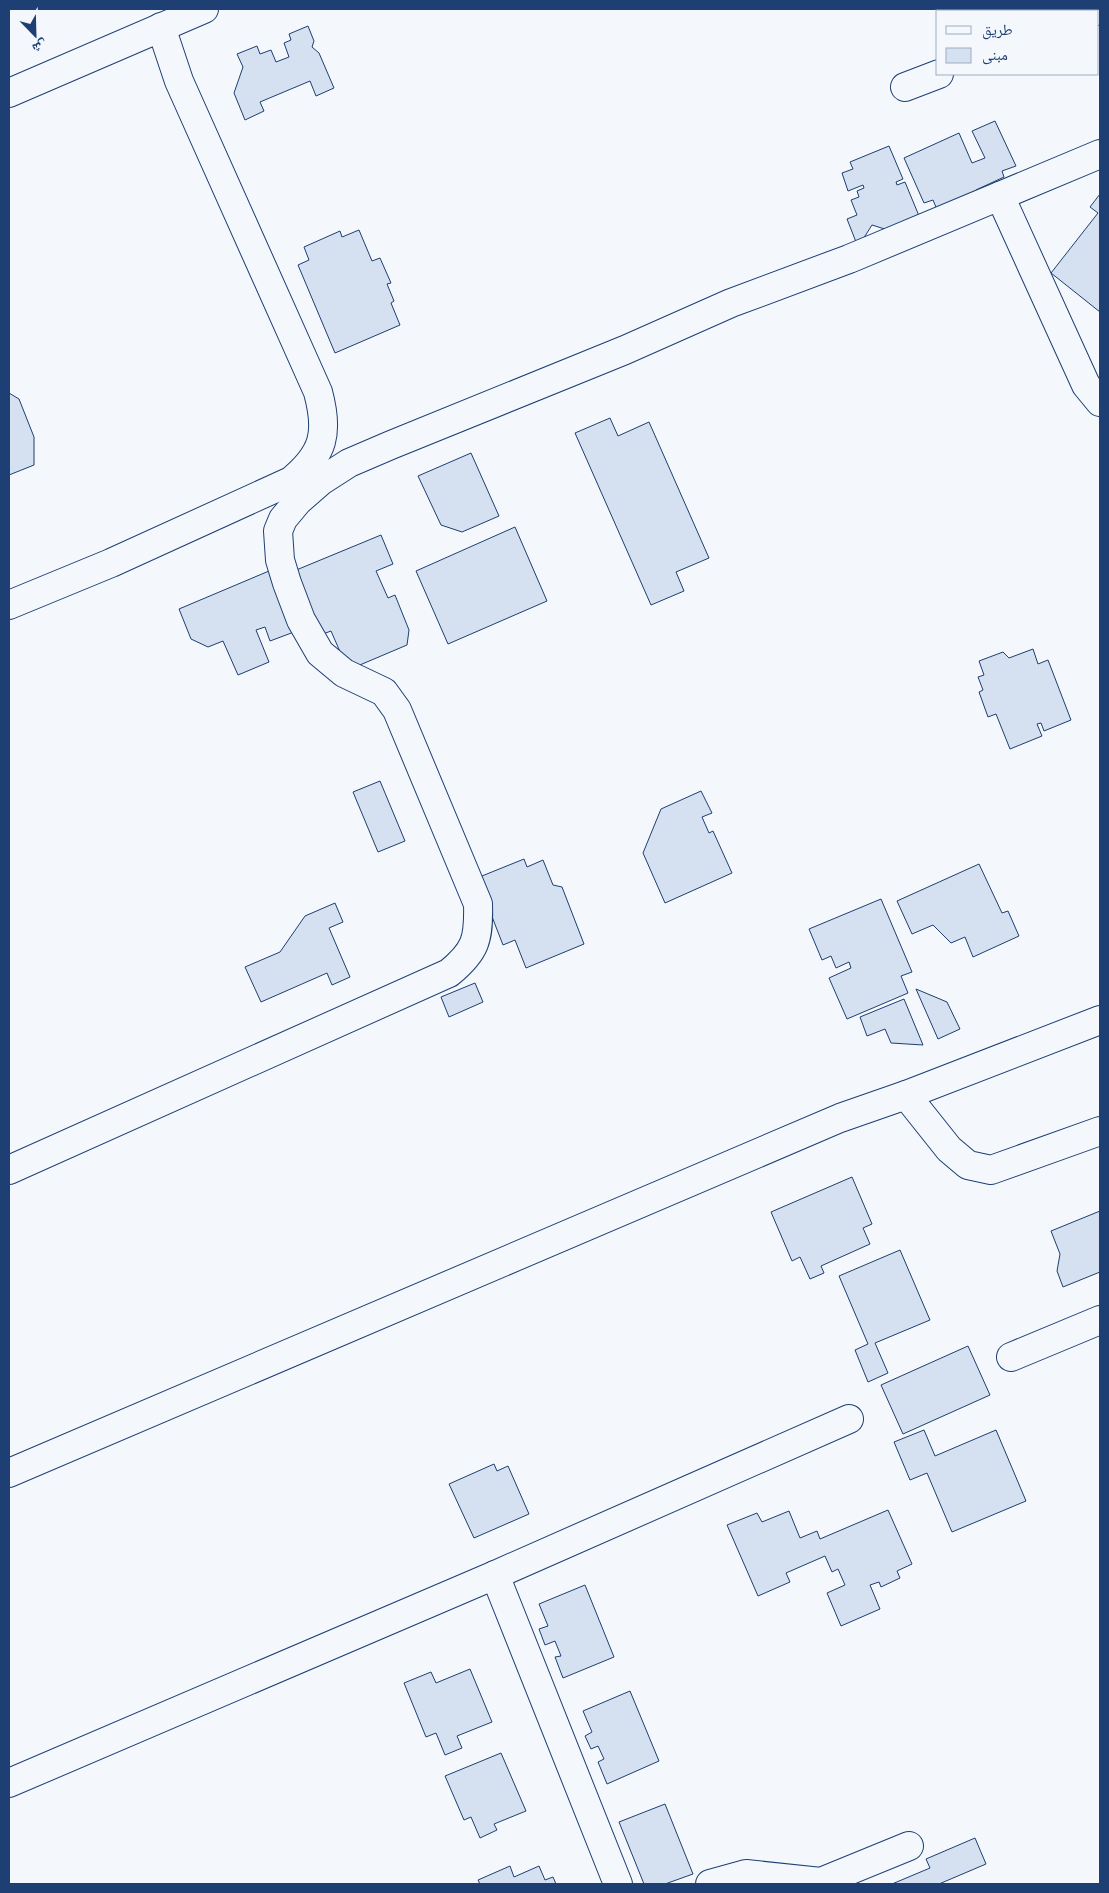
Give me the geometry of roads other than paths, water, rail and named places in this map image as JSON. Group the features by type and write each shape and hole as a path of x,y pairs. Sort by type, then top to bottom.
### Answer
{"street":[{"path":"9,93 204,9"},
{"path":"9,605 110,563 290,482 307,468 317,454 322,437 325,417 318,392 180,81 161,27"},
{"path":"905,87 936,75"},
{"path":"9,1170 449,973 467,959 475,943 478,904 397,710 384,692 344,674 320,653 301,620 287,583 278,546 278,531 283,519 298,501 321,481 374,452 625,350 730,303 849,259 1100,154"},
{"path":"1000,196 1086,385 1100,402"},
{"path":"9,1472 840,1118 906,1095 1100,1020"},
{"path":"906,1095 949,1150 968,1165 991,1170 1100,1131"},
{"path":"1012,1357 1100,1320"},
{"path":"9,1783 495,1575 849,1419"},
{"path":"495,1575 618,1884"},
{"path":"710,1884 746,1874 821,1882 910,1846"}]}
